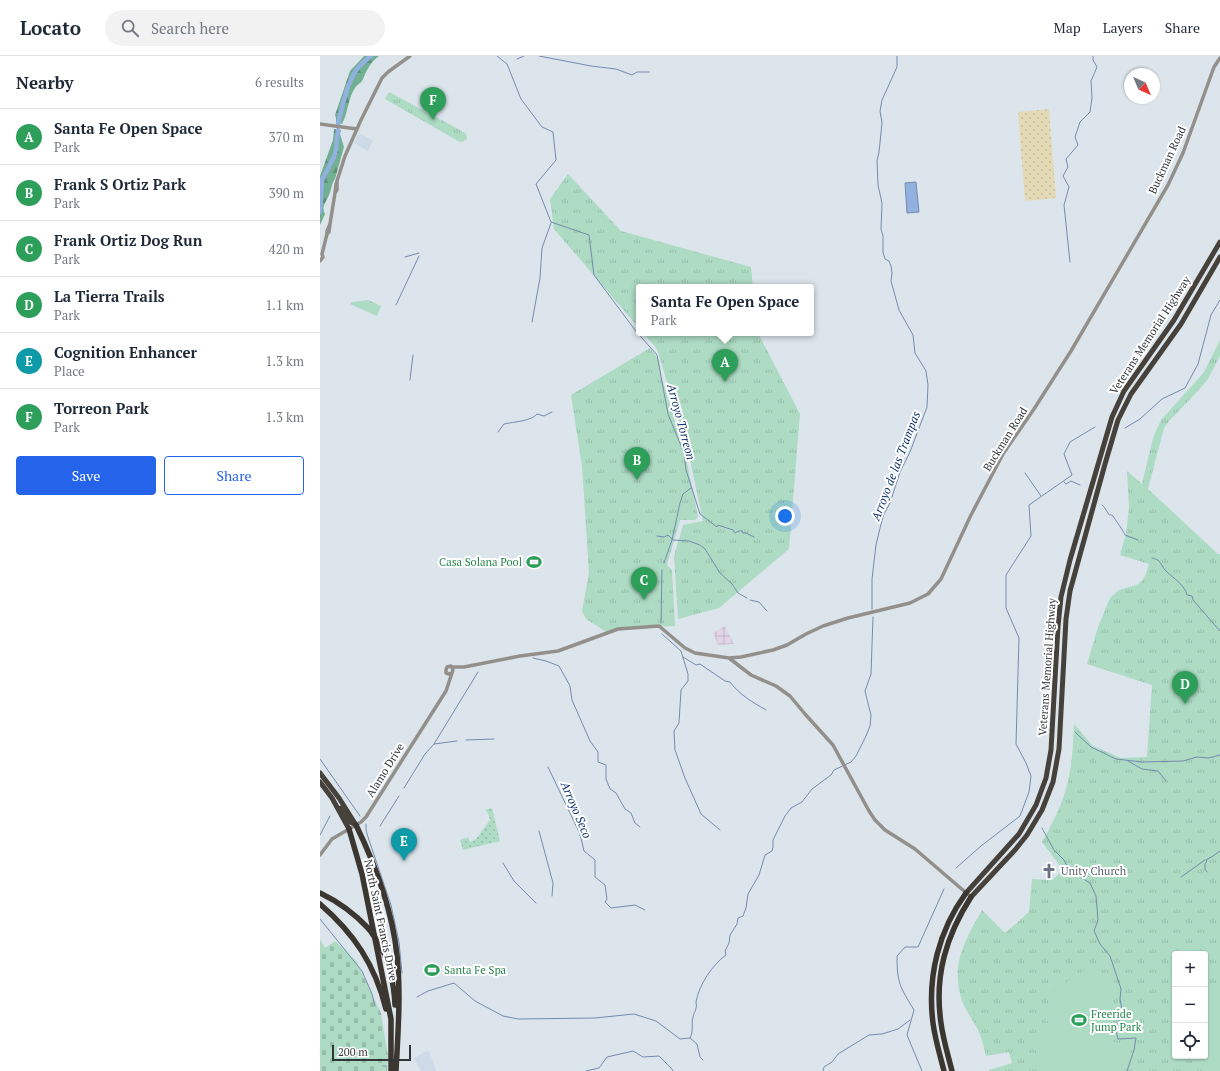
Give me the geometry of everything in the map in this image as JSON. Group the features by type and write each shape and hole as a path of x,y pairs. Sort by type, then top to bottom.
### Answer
{"highway":[{"name":"Veterans Memorial Highway","path":"944,1071 933,1023 931,994 935,960 942,937 952,916 966,893 1019,834 1036,805 1046,778 1052,745 1058,626 1061,597 1072,553 1112,417 1124,391 1174,320 1220,242"},
{"name":"Veterans Memorial Highway","path":"952,1071 940,1017 940,974 949,939 971,897 1027,835 1042,810 1053,782 1059,749 1066,619 1070,591 1118,420 1131,394 1181,324 1220,257"},
{"name":"North Saint Francis Drive","path":"320,773 339,798 356,825 379,877 391,916 398,971 396,1071"},
{"name":"North Saint Francis Drive","path":"320,782 332,798 348,829 362,874 391,1019 391,1071"},
{"path":"332,798 350,822 356,825"},
{"path":"320,893 339,902 369,929 380,945 392,975 397,1035"},
{"path":"320,904 347,930 368,960 382,996 390,1029"}],"street":[{"path":"320,261 330,227 337,181 343,161 357,129 381,81 388,72 410,56"},
{"name":"Buckman Road","path":"452,671 464,667 520,656 558,651 618,629 659,626 689,650 700,654 729,658 741,657 773,650 787,645 823,626 848,618 910,603 928,594 941,579 1003,454 1071,351 1168,185 1183,153 1214,67 1220,58"},
{"path":"320,124 357,129"},
{"path":"729,658 751,675 776,686 790,696 833,745 862,799 880,826 915,849 971,897"},
{"path":"447,673 452,671 449,666 446,670 449,681"},
{"name":"Alamo Drive","path":"320,855 332,840 356,825 368,814 444,693 452,671"}],"shaded area":[{"path":"359,133 373,140 368,151 354,143"},
{"path":"725,626 734,644 718,645 713,633"},
{"path":"429,1050 436,1071 421,1071 414,1058"}],"green space":[{"path":"364,56 379,56 371,63 362,80 353,92 342,124 336,123 335,115 350,71"},
{"path":"389,92 460,130 466,134 467,139 462,142 458,141 385,99"},
{"path":"334,129 341,130 340,134 344,147 335,179 324,204 325,214 320,225 320,176 333,140"},
{"path":"568,174 621,231 751,267 753,284 636,284 636,325 554,229 550,199"},
{"path":"368,300 381,306 377,316 350,304 352,302"},
{"path":"646,336 760,336 800,414 789,549 719,608 678,619 674,556 683,525 703,521 689,455 657,349"},
{"path":"1220,340 1220,356 1208,379 1164,428 1148,489 1218,554 1220,554 1220,1071 989,1071 1012,1063 1009,1052 986,1056 979,1033 963,1003 959,990 958,966 965,943 982,910 1005,933 1029,912 1032,879 1052,880 1063,870 1042,842 1056,816 1066,790 1072,759 1074,724 1093,746 1121,758 1147,757 1152,685 1087,664 1098,627 1110,598 1119,590 1141,582 1145,576 1149,564 1120,555 1126,534 1129,508 1127,471 1142,484 1153,438 1161,420 1204,372"},
{"path":"650,348 659,360 662,379 685,452 698,517 695,520 680,520 667,565 672,570 675,626 631,628 608,633 586,619 582,611 589,573 582,466 571,395"},
{"path":"492,808 500,841 463,850 460,840 468,837 470,842 476,839 490,820 488,813 485,810"},
{"path":"320,939 325,948 335,941 356,961 381,1013 388,1056 387,1071 320,1071"},
{"name":"Freeride Jump Park","path":"1097,970 1106,979 1112,993 1113,1001 1109,1041 1132,1045 1124,1071 1043,1071 1042,1062 1034,1047 1045,1033 1048,1023 1045,1010 1052,992 1084,971"},
{"path":"1208,987 1220,987 1220,1071 1203,1071 1200,1064 1192,1059 1208,1059"}],"sand":[{"path":"1049,109 1056,198 1025,201 1018,112"}],"water":[{"path":"916,182 919,212 907,213 905,183"}],"waterway":[{"path":"338,124 350,81 360,65 371,56"},
{"name":"Arroyo Torreon","path":"497,56 507,64 521,99 542,127 553,132 556,160 536,184 551,222 589,235 594,275 636,331"},
{"path":"517,59 524,56"},
{"path":"539,56 591,66 616,69 632,75 637,72 649,72"},
{"name":"Arroyo de las Trampas","path":"872,609 872,579 876,545 881,524 890,503 900,472 910,452 927,407 928,385 926,371 915,353 913,335 899,310 891,281 891,266 889,261 885,259 883,252 883,236 881,229 882,203 878,185 877,161 882,123 880,111 882,100 897,67 897,56"},
{"path":"1070,262 1064,205 1069,187 1063,176 1068,167 1066,159 1078,145 1075,137 1080,122 1090,112 1092,98 1091,81 1097,67 1093,60 1093,56"},
{"path":"320,212 322,180 334,157 338,130"},
{"path":"532,322 540,278 542,248 551,223"},
{"path":"405,257 419,253"},
{"path":"396,305 419,256"},
{"path":"1125,428 1140,419 1162,399 1185,388 1198,364 1211,315 1220,300"},
{"name":"Arroyo Torreon","path":"640,336 657,355 668,414 684,453 686,470 700,514 717,527 718,525 733,530 735,533 742,531 743,533 754,537"},
{"path":"410,380 413,355"},
{"path":"498,432 504,424 527,420 537,414 544,416 552,412"},
{"path":"956,868 981,846 1020,816 1029,792 1031,776 1016,744 1019,638 1006,608 1006,575 1031,536 1029,505 1072,475 1064,454 1070,442 1095,427"},
{"path":"1025,473 1041,496"},
{"path":"1064,482 1066,484 1071,481 1080,485"},
{"path":"664,563 672,540 683,494 691,488"},
{"path":"1102,505 1109,515 1113,516 1125,535 1138,540"},
{"path":"657,536 664,537 668,535 673,540 689,541 700,545 705,549 720,573 732,584 738,593 747,598"},
{"path":"1152,558 1158,560 1166,571 1184,588 1187,595 1192,596 1193,600 1220,631"},
{"path":"661,623 662,570"},
{"path":"750,600 759,602 767,611"},
{"name":"Arroyo de las Trampas","path":"703,1060 700,1057 697,1044 690,1038 696,1002 703,982 716,964 726,955 725,951 729,943 730,935 737,924 738,918 743,916 748,894 759,875 765,855 772,851 773,840 785,816 791,808 802,802 812,789 831,775 834,770 851,762 856,756 870,726 871,715 865,691 871,674 873,617"},
{"path":"662,634 681,651 688,674 688,681 681,690 679,723 674,731 675,750 685,778 701,814 720,830"},
{"path":"683,657 696,665 700,664 725,681 730,682 742,694 766,710"},
{"path":"533,658 559,666 570,686 572,700 590,741 598,752 598,762 606,765 606,779 610,789 616,793 625,809 631,813 635,823 640,827"},
{"path":"434,744 478,672"},
{"path":"1075,732 1091,747 1116,759 1142,762 1183,761 1197,757 1209,758 1220,755"},
{"path":"466,740 494,739"},
{"path":"404,788 425,754 434,744 457,741"},
{"path":"320,759 360,816"},
{"path":"1128,761 1142,769 1158,771 1166,781"},
{"name":"Arroyo Seco","path":"548,767 580,834 584,851 595,860 595,877 605,885 607,899 605,902 611,908 635,905 645,910"},
{"path":"380,826 399,796"},
{"path":"320,835 330,816"},
{"path":"366,824 368,837 391,905 399,942 402,973"},
{"path":"1042,828 1054,850 1064,860 1069,870 1090,883 1096,896 1098,920 1094,931 1100,944 1110,956 1121,989 1120,999 1122,1010 1116,1031 1118,1039 1136,1038 1134,1050 1127,1071"},
{"path":"539,831 553,883 552,896"},
{"path":"1207,872 1205,869 1206,860 1220,851"},
{"path":"1181,877 1205,860"},
{"path":"503,863 514,881 536,903"},
{"path":"922,1071 907,1035 914,1010 905,996 900,984 897,956 905,947 918,947 944,889"},
{"path":"320,919 362,971 372,994 375,1006"},
{"path":"417,997 428,991 454,983 475,1001 503,1016 518,1019 595,1018 634,1014 656,1021 680,1039 690,1038"},
{"path":"823,1071 824,1067 832,1062 838,1054 869,1035 882,1034 898,1029 910,1020"},
{"path":"586,1071 599,1068 607,1057 633,1051 643,1057 659,1056 673,1071"}],"place":[{"name":"Torreon Park","path":"433,120"},
{"name":"Santa Fe Open Space","path":"725,382"},
{"name":"Frank S Ortiz Park","path":"637,480"},
{"name":"Casa Solana Pool","path":"534,562"},
{"name":"Frank Ortiz Dog Run","path":"644,600"},
{"name":"La Tierra Trails","path":"1185,704"},
{"name":"Cognition Enhancer","path":"404,861"},
{"name":"Unity Church","path":"1049,871"},
{"name":"Santa Fe Spa","path":"432,970"},
{"name":"Freeride Jump Park","path":"1079,1020"}]}
